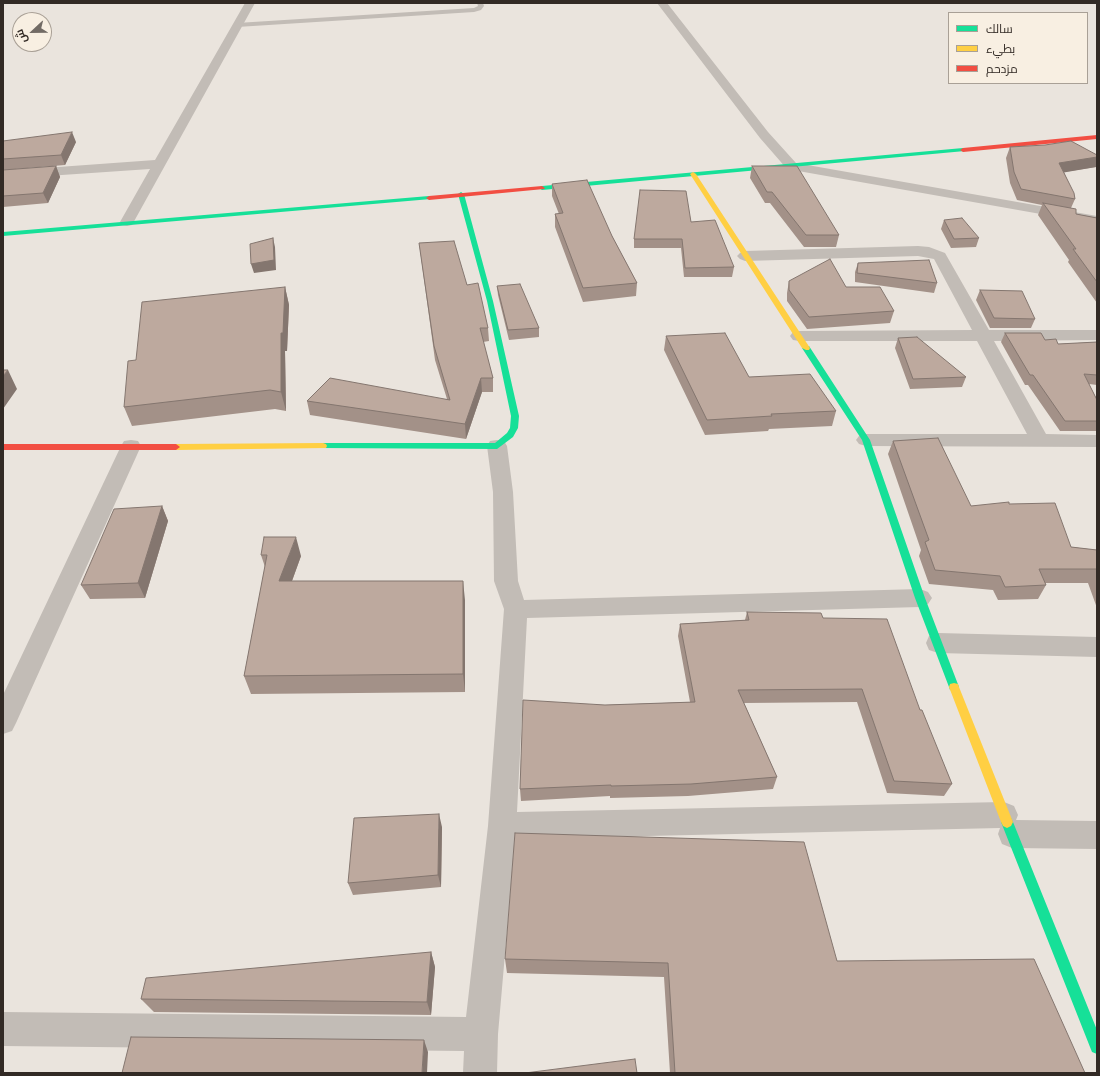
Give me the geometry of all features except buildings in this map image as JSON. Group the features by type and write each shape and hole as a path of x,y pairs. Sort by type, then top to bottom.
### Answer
{"street":[{"path":"126,222 250,3"},
{"path":"662,3 764,135 795,166 1097,220"},
{"path":"3,234 126,222 795,166 1097,137"},
{"path":"3,175 159,164"},
{"path":"693,174 866,440 920,598 1008,825 1097,1047"},
{"path":"3,446 497,446 510,435 514,428 515,416 490,301 461,194"},
{"path":"745,256 918,251 935,253 940,256 1040,441"},
{"path":"799,336 1097,335"},
{"path":"866,440 1097,441"},
{"path":"3,723 131,446"},
{"path":"480,1073 481,1034 502,826 516,608 506,582 503,492 497,446"},
{"path":"516,608 920,598"},
{"path":"938,643 1097,647"},
{"path":"502,826 1008,825 1097,835"},
{"path":"3,1029 481,1034"}],"lane":[{"path":"237,25 372,13 474,10 481,6 480,3"}],"traffic: fast":[{"path":"542,188 963,150"},
{"path":"323,446 497,446 510,435 514,428 515,416 490,301 461,194"},
{"path":"3,234 429,198"},
{"path":"806,348 866,440 920,598 954,687"},
{"path":"1007,822 1097,1047"}],"traffic: slow":[{"path":"693,174 806,348"},
{"path":"176,447 323,446"},
{"path":"954,687 1007,822"}],"traffic: jam":[{"path":"963,150 1097,137"},
{"path":"429,198 542,188"},
{"path":"3,447 176,447"}]}
